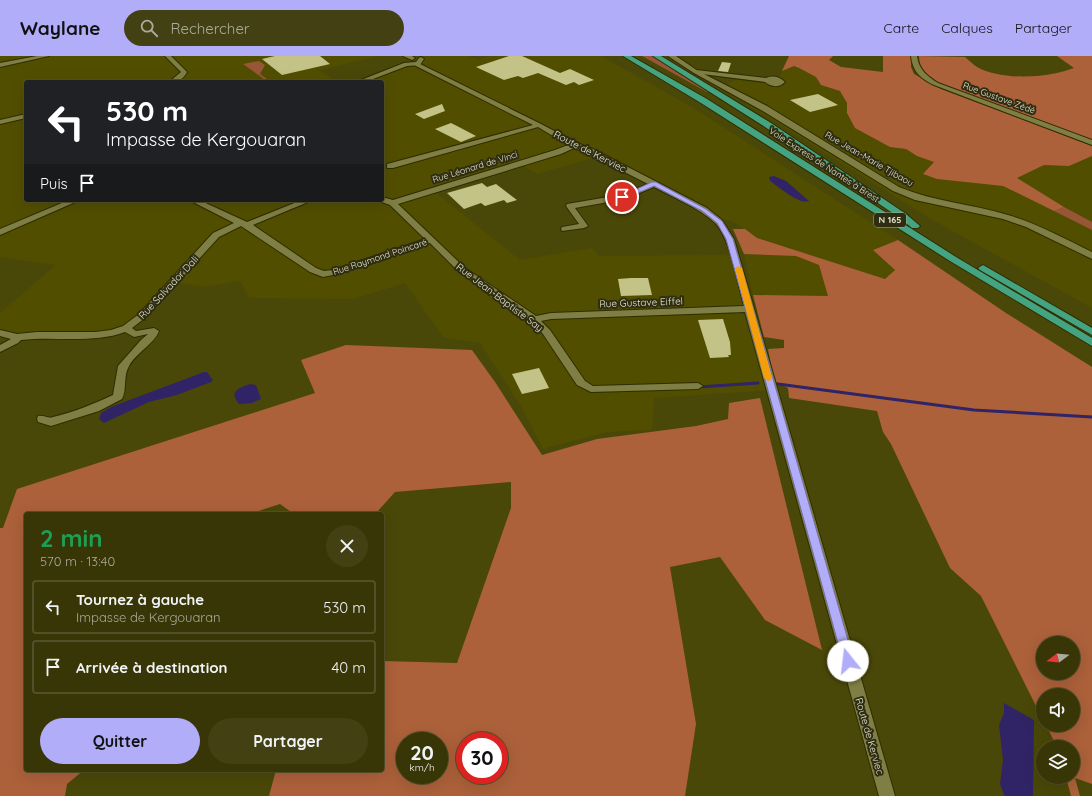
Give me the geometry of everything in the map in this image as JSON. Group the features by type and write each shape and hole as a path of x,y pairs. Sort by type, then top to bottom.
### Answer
{"highway":[{"name":"N 165","path":"619,56 691,96 704,100"},
{"name":"Voie Express de Nantes à Brest","path":"626,56 704,100 953,259 1092,343"},
{"name":"Voie Express de Nantes à Brest","path":"636,56 705,95 915,226 1092,332"},
{"path":"656,56 768,126 904,216 915,226"}],"street":[{"path":"0,65 46,56"},
{"path":"168,56 184,72 182,76 175,80"},
{"name":"Rue Jean-Marie Tjibaou","path":"671,56 696,72 764,108 896,189 918,198 1005,217 1029,225 1092,256"},
{"name":"Rue Gustave Zédé","path":"914,56 914,64 919,72 936,84 1092,143"},
{"path":"365,80 415,60"},
{"name":"Route de Kerviec","path":"415,60 574,145 590,151 692,203 719,222 730,239 887,796"},
{"path":"696,72 767,80 771,78 789,78"},
{"path":"0,122 24,116"},
{"path":"390,166 539,125"},
{"name":"Rue Léonard de Vinci","path":"392,204 558,152 574,145"},
{"path":"565,229 584,226 570,206 622,197 654,184"},
{"path":"384,201 392,204"},
{"path":"0,232 71,202"},
{"path":"197,202 243,224 304,202"},
{"name":"Rue Jean-Baptiste Say","path":"392,204 462,270 534,320 547,332 581,383 591,389 698,386"},
{"name":"Rue Raymond Poincaré","path":"243,224 313,270 323,274 336,272 431,240"},
{"name":"Rue Salvador Dali","path":"17,337 37,335 94,335 113,333 126,328 142,316 216,235 243,224"},
{"name":"Rue Gustave Eiffel","path":"534,320 551,316 750,309"},
{"path":"42,419 51,422 95,408 118,397 123,366 144,342 152,336 154,331 134,334 126,328"},
{"path":"0,333 17,337 15,341 0,349"}],"shaded area":[{"path":"0,56 380,56 319,70 334,80 24,80 24,202 384,202 384,80 365,80 414,63 417,58 425,56 468,56 478,60 489,56 601,56 692,107 898,240 873,250 895,270 885,279 757,238 732,221 713,217 599,156 537,174 520,164 434,191 520,260 592,248 599,256 734,255 772,390 654,398 652,430 606,432 543,449 521,406 480,343 443,337 405,283 353,299 249,298 241,281 205,287 173,282 142,316 113,333 37,335 0,333 0,313 56,265 0,257"},
{"path":"642,56 653,56 709,91 707,92"},
{"path":"789,56 833,56 829,60 841,67 883,72 883,56 911,56 911,67 914,74 941,89 1092,146 1092,156 1069,166 1044,165 1017,178 1064,207 1054,211 1003,186 937,179 923,174 934,162 917,156 906,149 890,147 855,128 847,113 847,103 840,91 821,85 816,77 794,66 782,71"},
{"path":"919,56 965,57 977,67 987,71 1012,76 1038,76 1074,68 1057,56 1092,56 1092,140 931,80 920,70"},
{"path":"259,61 265,65 260,74 269,80 265,80 243,64"},
{"path":"794,66 816,77 821,85 840,91 847,103 890,147 906,149 917,156 935,162 923,174 937,179 1003,186 1054,211 1017,178 1044,165 1069,166 1092,156 1092,308 931,219 721,88 742,76 764,78 780,76 782,71"},
{"path":"774,176 786,181 809,201 805,202 795,198 770,181 769,177"},
{"path":"1064,207 1092,222 1092,230 1054,211"},
{"path":"733,229 745,229 757,238 885,279 895,270 873,250 898,240 1006,313 1092,367 1092,784 1080,780 1080,740 1054,740 1050,732 1080,732 1080,688 1036,688 1036,706 981,596 950,568 891,444 883,432 877,411 789,398 788,388 774,381 768,349 784,348 784,340 764,337 753,295 828,296 819,265 796,256 744,254"},
{"path":"744,254 796,256 819,265 828,296 753,295"},
{"path":"346,345 472,350 495,382 542,455 597,439 696,426 728,419 729,403 760,398 822,650 765,620 720,557 670,567 696,724 685,796 269,796 275,772 384,772 384,661 457,663 511,508 511,482 395,492 377,512 291,512 280,504 255,512 24,512 24,772 82,772 67,784 65,796 0,796 0,528 3,528 17,489 315,393 301,360"},
{"path":"207,372 213,380 211,382 177,395 149,402 104,423 99,419 101,413 111,407"},
{"path":"250,384 256,385 261,399 252,403 239,404 235,396 236,391"},
{"path":"1004,703 1034,720 1033,796 1006,796 1004,795 1000,784 1003,760 999,725 1004,713"},
{"path":"1068,784 1077,784 1080,796 1071,796"}],"building":[{"path":"275,56 320,56 330,64 282,75 262,59"},
{"path":"509,56 522,56 560,73 570,69 594,80 579,85 574,82 566,85 538,73 523,78 518,76 504,80 476,67"},
{"path":"722,62 731,63 728,72 718,71"},
{"path":"818,94 838,105 810,112 790,100"},
{"path":"442,104 445,111 424,119 415,114"},
{"path":"451,123 476,136 461,142 435,129"},
{"path":"482,183 487,187 496,184 517,200 507,203 504,200 485,206 481,203 464,209 447,193"},
{"path":"648,278 652,295 621,296 618,279"},
{"path":"723,319 730,342 731,355 728,355 729,357 710,358 698,320"},
{"path":"539,368 549,388 522,394 512,374"}],"waterway":[{"path":"699,387 758,383"},
{"path":"778,384 974,410 1092,417"}],"slow traffic":[{"path":"738,268 768,378"}],"route":[{"path":"622,197 654,184 704,210 719,222 730,239 848,661"}]}
